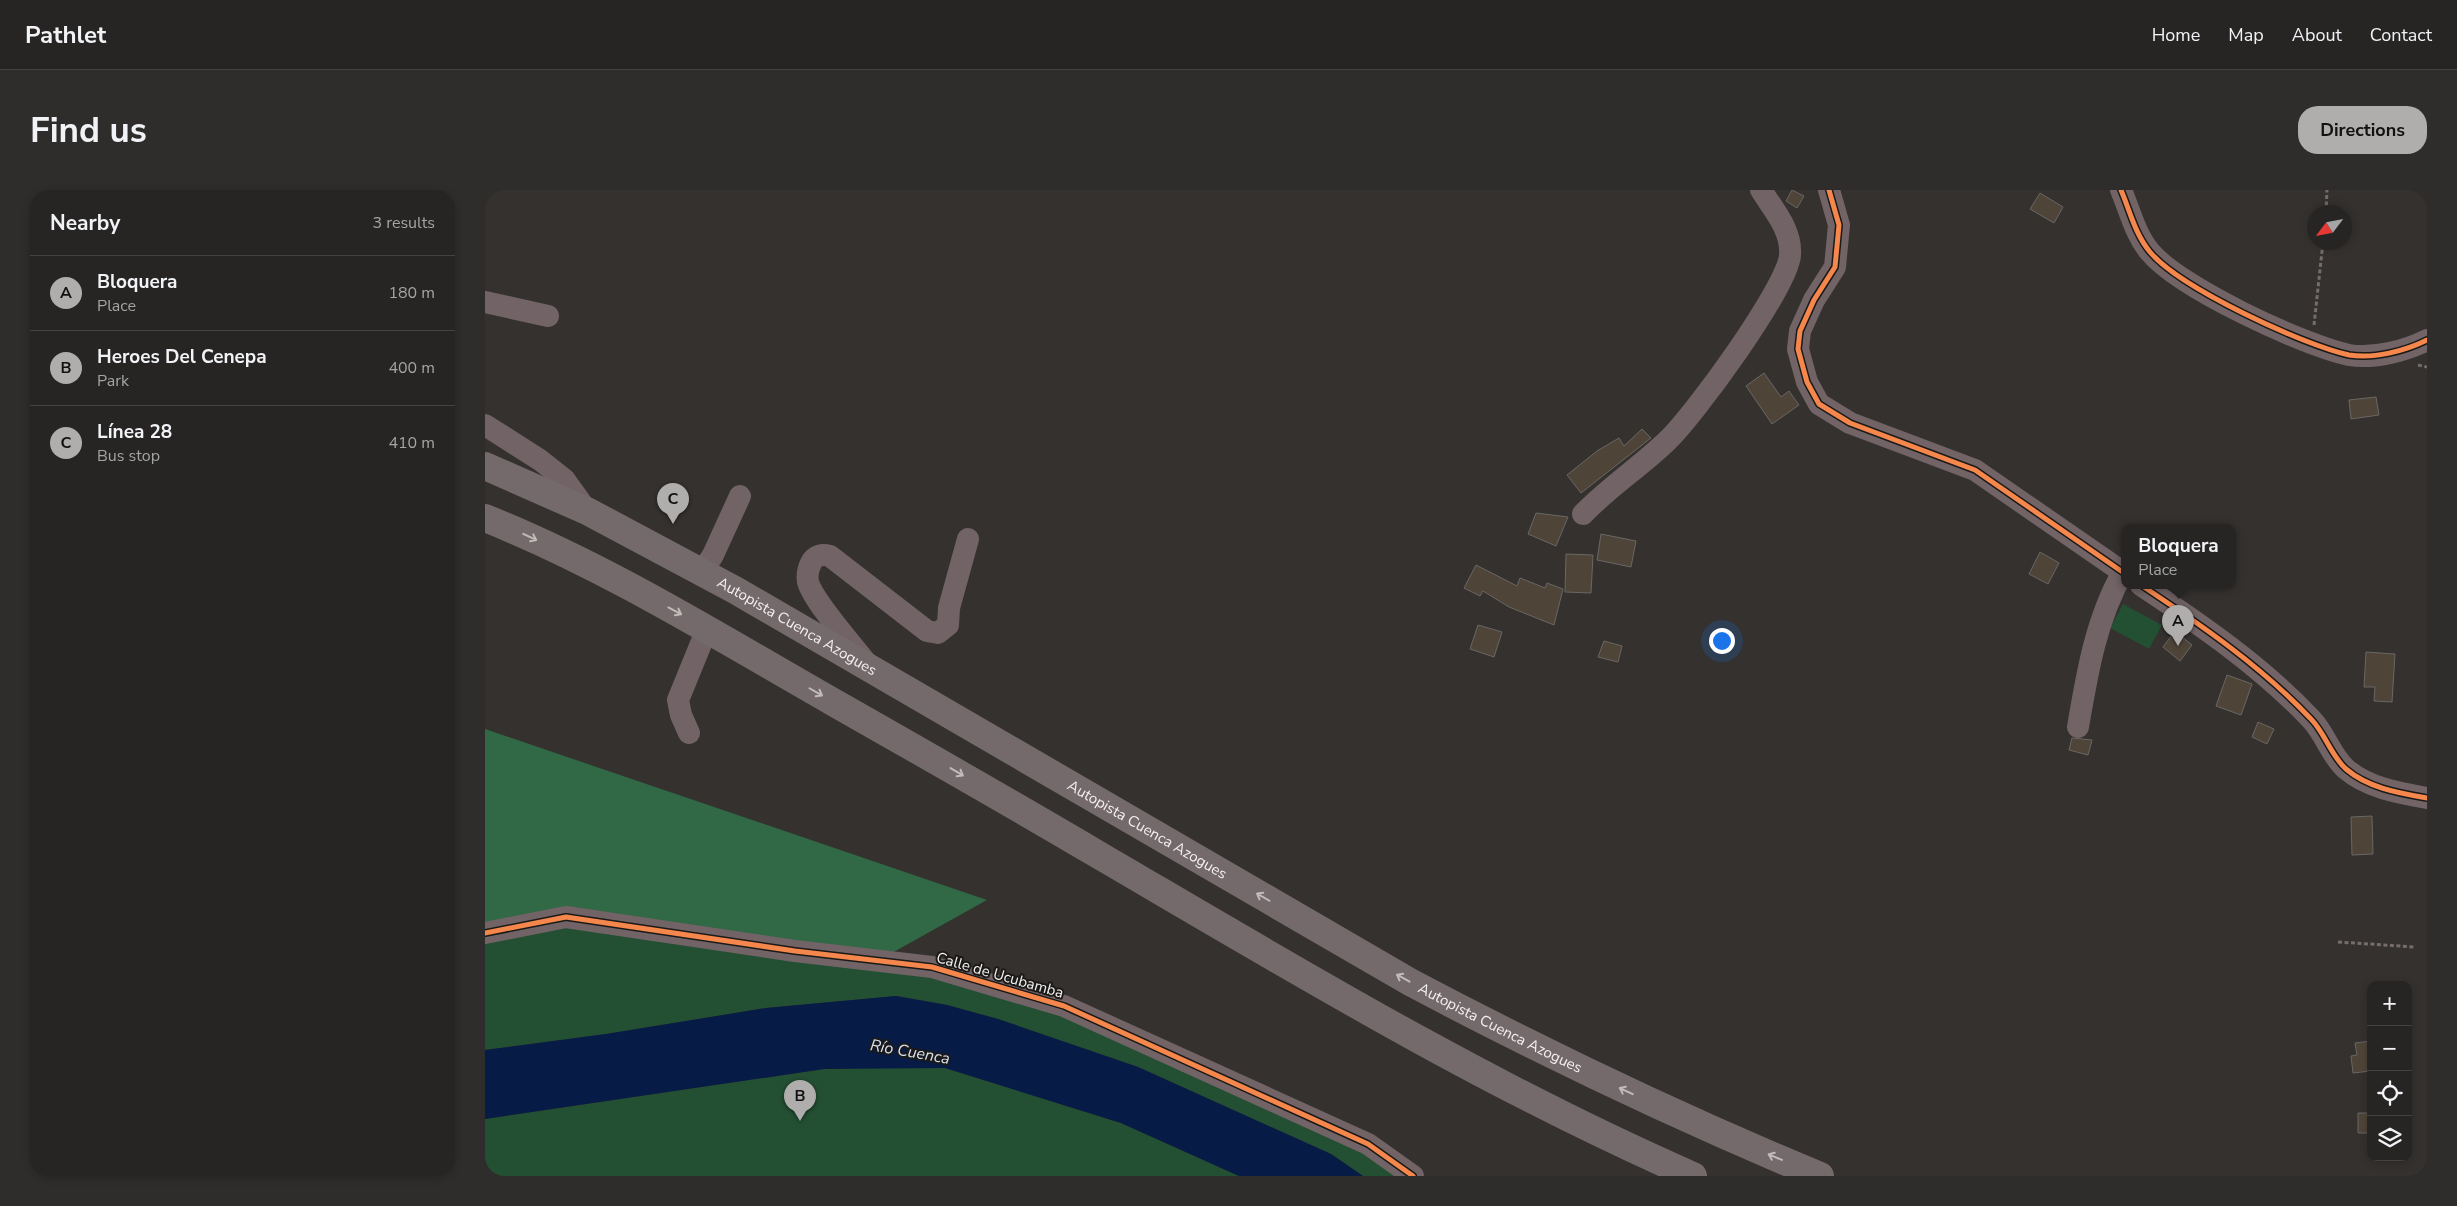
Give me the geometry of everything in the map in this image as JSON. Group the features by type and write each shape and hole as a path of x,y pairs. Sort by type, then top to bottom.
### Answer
{"highway":[{"name":"Autopista Cuenca Azogues","path":"485,466 587,511 702,572 871,667 1410,982 1527,1043 1659,1106 1820,1176"},
{"path":"485,518 566,554 707,629 938,760 1403,1032 1553,1110 1693,1176"}],"street":[{"path":"1583,514 1668,441 1702,401 1758,318 1784,273 1790,255 1787,232 1761,190"},
{"path":"1829,190 1839,225 1835,267 1814,300 1803,323 1798,349 1807,382 1819,404 1850,423 1975,470 2121,570"},
{"path":"2121,190 2133,225 2150,252 2173,271 2216,298 2272,326 2312,343 2351,355 2383,355 2427,340"},
{"path":"485,302 548,316"},
{"path":"485,425 540,460 564,479 587,511"},
{"path":"702,572 713,555 740,496"},
{"path":"871,667 815,596 808,582 808,568 813,559 822,554 830,556 927,631 938,633 948,625 949,608 967,539"},
{"path":"2079,727 2089,664 2111,593 2121,577"},
{"path":"2147,589 2218,637 2269,679 2311,719 2345,768 2381,788 2427,798"},
{"path":"689,732 681,715 678,700 707,629"},
{"name":"Calle de Ucubamba","path":"485,933 566,917 795,951 932,967 1064,1006 1368,1144 1413,1176"}],"path":[{"path":"2326,205 2327,190"},
{"path":"2312,343 2322,250"},
{"path":"2338,942 2415,947"}],"green space":[{"path":"2123,604 2162,625 2149,649 2110,628"},
{"path":"485,729 987,900 890,954 567,912 485,927"},
{"path":"566,917 932,967 1064,1006 1413,1176 1363,1176 1331,1154 1138,1067 998,1019 947,1005 896,996 766,1008 606,1034 485,1050 485,933"},
{"path":"945,1068 1121,1123 1239,1176 485,1176 485,1119 824,1069"}],"water":[{"name":"Río Cuenca","path":"896,996 947,1005 998,1019 1138,1067 1331,1154 1363,1176 1239,1176 1121,1123 945,1068 824,1069 485,1119 485,1050 606,1034 766,1008"}],"building":[{"path":"1792,190 1804,196 1797,208 1786,201"},
{"path":"2040,193 2063,207 2054,223 2030,209"},
{"path":"1764,373 1781,397 1789,391 1799,405 1772,424 1746,386"},
{"path":"2376,397 2379,415 2351,419 2349,400"},
{"path":"1642,429 1651,438 1581,493 1567,475 1597,451 1619,438 1624,446"},
{"path":"1536,513 1568,517 1556,546 1528,534"},
{"path":"1601,534 1636,541 1631,567 1597,560"},
{"path":"2040,552 2059,563 2048,584 2029,574"},
{"path":"1566,554 1593,555 1591,593 1565,592"},
{"path":"1476,565 1517,586 1520,578 1545,588 1547,583 1563,589 1554,625 1509,607 1483,591 1480,596 1464,588"},
{"path":"1478,625 1502,632 1494,657 1470,649"},
{"path":"2175,631 2192,645 2180,661 2163,647"},
{"path":"1604,641 1622,646 1618,662 1598,657"},
{"path":"2366,652 2395,654 2392,702 2374,701 2375,687 2364,687"},
{"path":"2227,675 2252,684 2241,715 2216,706"},
{"path":"2258,722 2274,729 2267,744 2252,737"},
{"path":"2072,738 2092,740 2088,755 2069,750"},
{"path":"2372,816 2373,854 2352,855 2351,817"},
{"path":"2367,1042 2367,1071 2353,1073 2351,1056 2357,1055 2355,1043"},
{"path":"2358,1113 2367,1113 2367,1133 2358,1133"}],"cycle path":[{"path":"1829,190 1839,225 1835,267 1814,300 1800,331 1798,349 1807,382 1819,404 1850,423 1975,470 2121,571"},
{"path":"2121,190 2145,245 2165,266 2214,298 2274,328 2328,349 2359,356 2389,353 2409,348 2427,340"},
{"path":"2147,589 2230,647 2272,681 2311,719 2346,769 2364,781 2384,789 2427,798"},
{"path":"485,933 566,917 795,951 932,967 1064,1006 1368,1144 1413,1176"}],"place":[{"name":"Línea 28","path":"673,524"},
{"name":"Bloquera","path":"2178,646"},
{"name":"Heroes Del Cenepa","path":"800,1121"}]}
